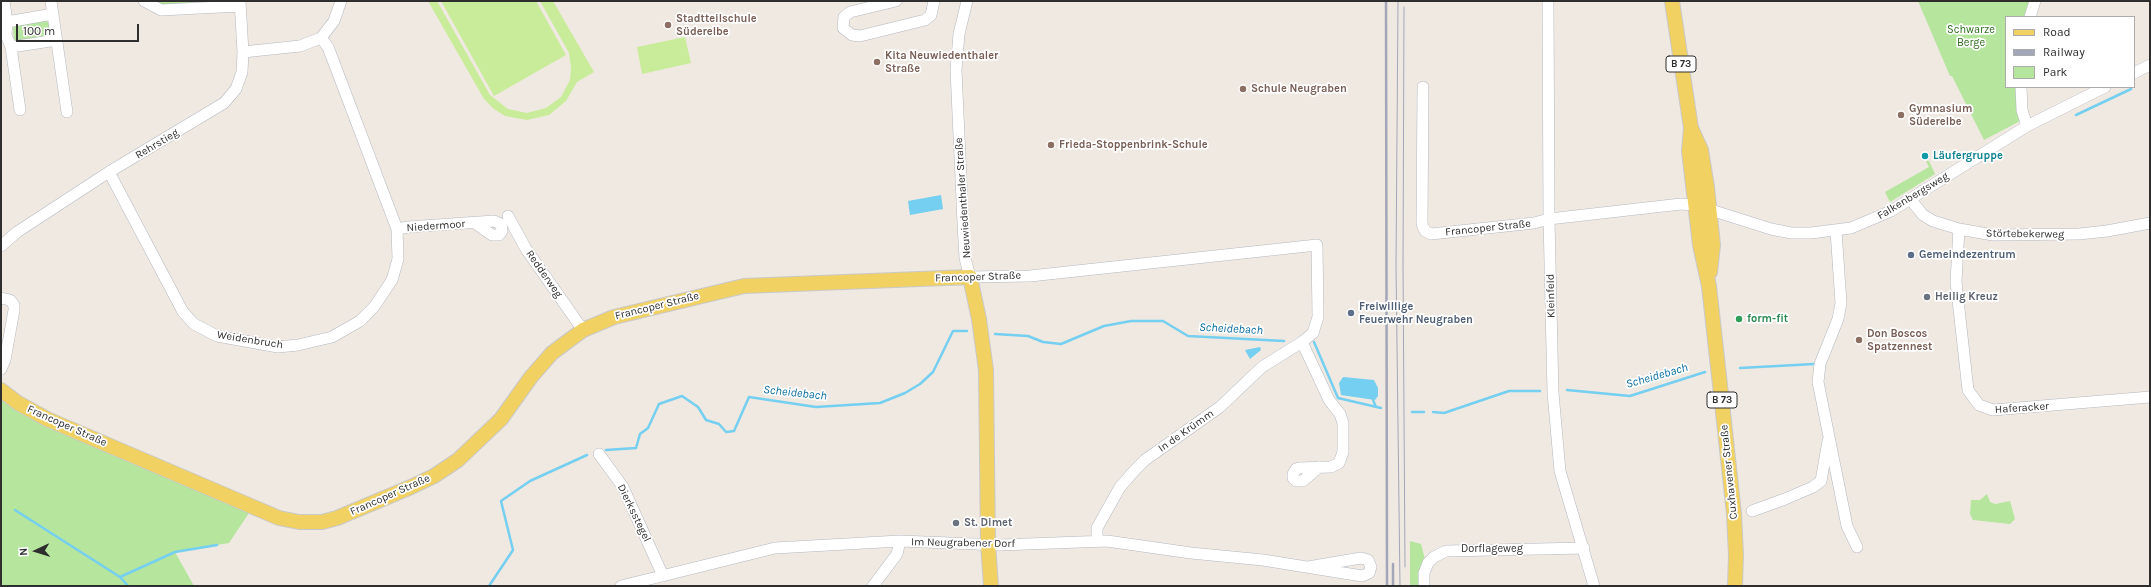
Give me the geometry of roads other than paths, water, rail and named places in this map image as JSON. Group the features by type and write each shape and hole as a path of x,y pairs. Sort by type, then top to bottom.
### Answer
{"main road":[{"name":"Cuxhavener Straße","path":"1672,1 1691,128 1701,150 1710,210 1713,245 1709,286"},
{"name":"Cuxhavener Straße","path":"1691,128 1688,151 1700,246 1709,286 1734,514 1736,555 1735,586"},
{"name":"Francoper Straße","path":"1,390 38,414 266,512 291,521 315,523 337,518 411,487 434,476 458,460 501,419 531,377 552,353 583,330 614,317 637,310 744,286 970,277"},
{"name":"Neuwiedenthaler Straße","path":"970,277 979,319 986,370 988,544 990,586"}],"street":[{"path":"4,1 7,22 3,35 11,47 20,110"},
{"path":"51,1 67,112"},
{"path":"144,1 161,10 240,3"},
{"path":"243,52 300,46 321,38 334,21 341,1"},
{"path":"896,1 850,12 844,17 843,28 852,35 860,36 925,20 931,15 934,1"},
{"name":"Kleinfeld","path":"1548,1 1549,219 1553,393 1559,468 1584,548 1594,586"},
{"path":"2030,16 2035,1"},
{"name":"Neuwiedenthaler Straße","path":"964,2 959,34 956,70 963,222 966,258 970,277"},
{"name":"Rehrstieg","path":"1,246 17,232 109,172 224,103 236,90 242,72 243,52 240,3"},
{"path":"7,22 53,14"},
{"name":"Weidenbruch","path":"109,172 183,312 194,324 217,336 278,347 298,345 332,337 360,321 374,307 392,280 398,259 397,229 328,47 321,38"},
{"path":"11,47 57,40"},
{"path":"2135,72 2150,65"},
{"name":"Francoper Straße","path":"1423,87 1424,228 1437,234 1534,223 1549,219 1639,207 1681,204 1695,205"},
{"path":"2021,88 2022,110 2027,126"},
{"name":"Falkenbergsweg","path":"1695,205 1784,232 1811,233 1836,231 1863,224 1911,200 2027,126 2103,88"},
{"name":"Störtebekerweg","path":"1911,200 1918,211 1927,218 1959,229 2006,235 2079,234 2107,231 2150,223"},
{"name":"Redderweg","path":"508,216 526,249 583,330"},
{"name":"Niedermoor","path":"397,229 475,223"},
{"name":"Haferacker","path":"1959,229 1956,282 1968,390 1978,405 1993,410 2150,397"},
{"path":"1836,231 1840,309 1838,319 1818,372 1847,526 1857,547"},
{"name":"Francoper Straße","path":"970,277 1030,276 1316,245"},
{"name":"In de Krümm","path":"1097,541 1097,528 1120,487 1145,460 1220,407 1262,367 1302,342 1313,333 1318,321 1316,245"},
{"path":"1,298 10,300 14,305 6,360 1,369"},
{"path":"1302,342 1329,400 1340,414 1343,423 1343,452 1341,460 1331,467 1319,467"},
{"path":"1752,511 1813,487 1821,481 1829,435"},
{"name":"Dierksstegel","path":"599,454 623,487 663,576"},
{"path":"873,586 897,554 900,541"},
{"name":"Im Neugrabener Dorf","path":"621,586 775,548 900,541 988,544 1097,541 1153,546 1191,553 1263,560 1362,576 1369,573 1371,567 1369,561 1362,558 1308,567"},
{"name":"Dorflageweg","path":"1424,586 1424,573 1428,564 1438,555 1451,550 1584,548"}],"water":[{"path":"941,195 943,209 910,215 908,201"},
{"path":"1260,347 1261,350 1250,359 1245,350"},
{"path":"1343,377 1374,380 1378,388 1378,396 1375,400 1341,395 1339,383"}],"waterway":[{"path":"2076,115 2131,89"},
{"name":"Scheidebach","path":"995,334 1028,336 1043,342 1061,344 1104,326 1131,321 1163,321 1188,336 1284,341"},
{"name":"Scheidebach","path":"606,450 636,448 640,434 648,428 659,404 682,396 698,407 706,420 719,424 726,432 734,431 749,397 816,407 880,403 905,393 920,384 933,372 953,331 967,331"},
{"name":"Scheidebach","path":"1314,342 1338,398 1381,408"},
{"name":"Scheidebach","path":"1740,368 1814,364"},
{"name":"Scheidebach","path":"1567,390 1630,396 1705,372"},
{"name":"Scheidebach","path":"1433,412 1444,413 1509,391 1540,391"},
{"name":"Scheidebach","path":"1373,400 1376,407"},
{"name":"Scheidebach","path":"1412,412 1424,412"},
{"name":"Scheidebach","path":"489,586 513,550 501,501 530,481 587,455"},
{"path":"15,510 120,577 128,586"},
{"path":"120,577 175,552 217,545"}],"tram line":[{"path":"1398,1 1396,265 1400,586"},
{"path":"1404,7 1403,264 1405,567"}],"railway":[{"path":"1386,1 1387,586"},
{"path":"1393,564 1393,586"}],"place":[{"name":"Stadtteilschule Süderelbe","path":"668,25"},
{"name":"Kita Neuwiedenthaler Straße","path":"877,62"},
{"name":"Schule Neugraben","path":"1243,89"},
{"name":"Gymnasium Süderelbe","path":"1901,115"},
{"name":"Frieda-Stoppenbrink-Schule","path":"1051,145"},
{"name":"Läufergruppe","path":"1925,156"},
{"name":"Gemeindezentrum","path":"1911,255"},
{"name":"Heilig Kreuz","path":"1927,297"},
{"name":"Freiwillige Feuerwehr Neugraben","path":"1351,313"},
{"name":"form-fit","path":"1739,319"},
{"name":"Don Boscos Spatzennest","path":"1859,340"},
{"name":"St. Dimet","path":"956,523"}],"park label":[{"name":"Schwarze Berge","path":"1971,36"}]}
